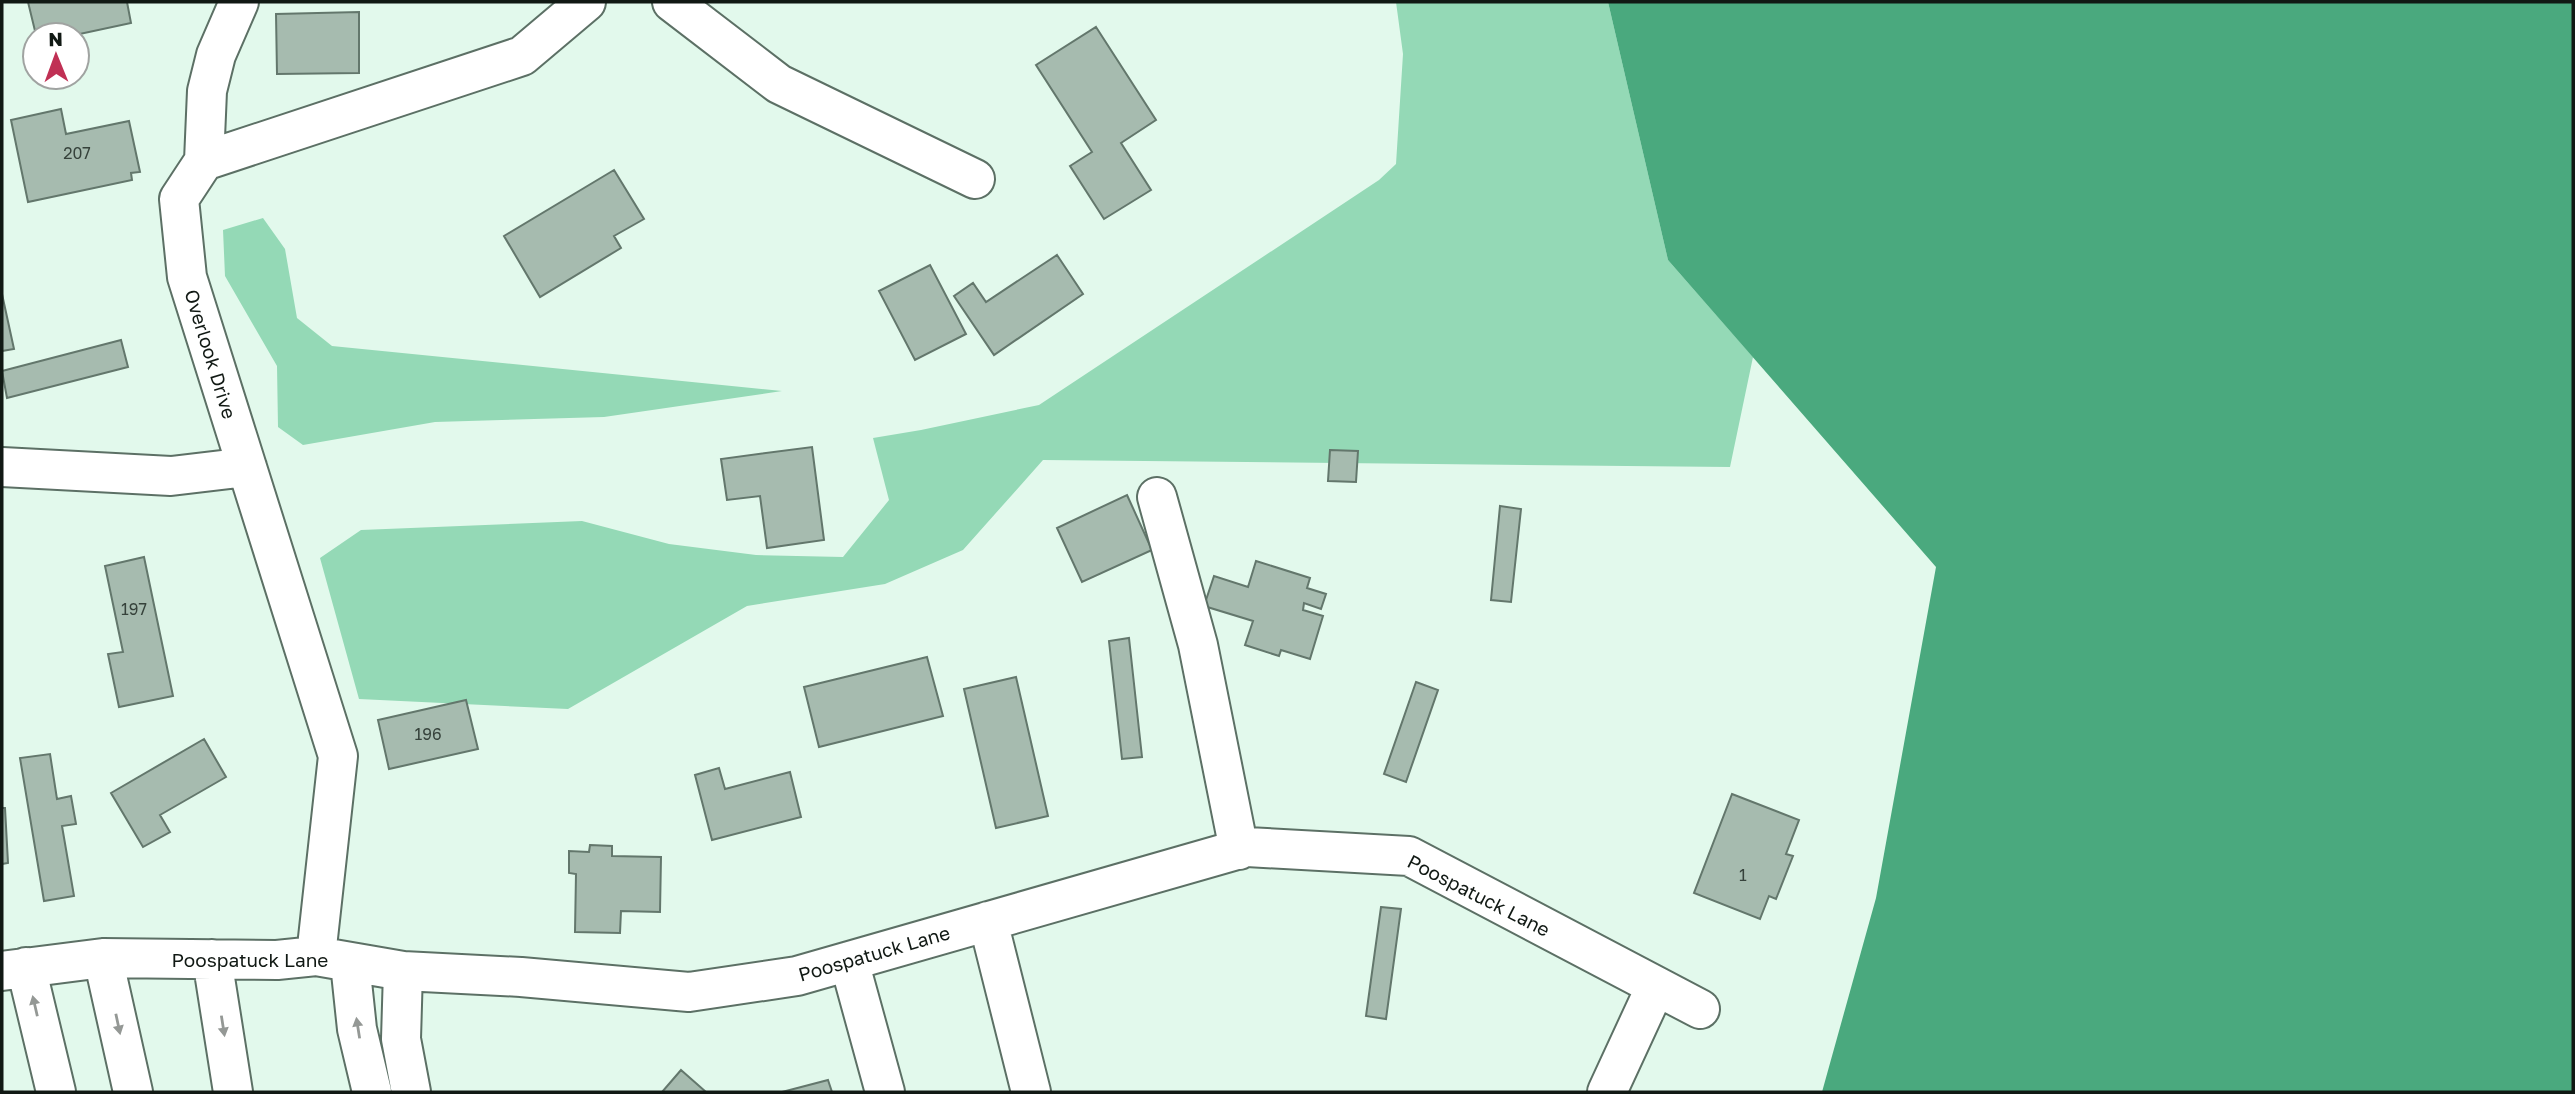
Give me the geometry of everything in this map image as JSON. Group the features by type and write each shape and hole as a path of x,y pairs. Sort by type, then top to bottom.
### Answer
{"street":[{"path":"239,2 216,55 207,91 204,160 522,56 586,2"},
{"path":"672,2 779,84 975,179"},
{"name":"Overlook Drive","path":"204,160 179,199 187,277 338,756 333,959 357,1029 372,1092"},
{"path":"2,467 171,476 247,467"},
{"path":"1157,497 1198,645 1239,850"},
{"name":"Poospatuck Lane","path":"14,969 103,958 333,959 403,971 689,992 797,975 1247,847 1409,856 1700,1009"},
{"path":"988,921 1031,1092"},
{"path":"103,958 133,1092"},
{"path":"212,959 233,1092"},
{"path":"849,961 885,1092"},
{"path":"14,969 55,1092"},
{"path":"403,971 401,1039 411,1092"},
{"path":"1607,1092 1656,986"}],"shaded area":[{"path":"1396,2 1608,2 1668,260 1753,357 1730,467 1043,460 963,550 885,584 747,606 568,709 359,699 320,558 361,530 582,521 669,544 756,555 843,557 889,500 873,438 1039,405 1379,180 1396,164 1403,54"},
{"path":"1608,2 2573,2 2573,1092 1822,1092 1876,898 1936,567 1668,260"},
{"path":"263,218 285,249 297,318 332,346 782,391 604,417 435,422 303,445 278,427 277,366 225,276 223,230"}],"building":[{"path":"28,2 127,2 131,23 91,32 91,21 33,21"},
{"path":"359,12 359,73 277,74 276,14"},
{"path":"1096,27 1156,120 1121,143 1151,190 1104,219 1070,166 1092,152 1036,65"},
{"path":"61,109 66,134 129,121 140,172 131,173 132,180 28,202 11,120"},
{"path":"614,170 644,219 614,236 621,248 540,297 504,236"},
{"path":"1057,255 1083,294 994,355 954,296 973,283 986,302"},
{"path":"930,265 966,334 915,360 879,291"},
{"path":"2,294 14,349 2,351"},
{"path":"121,340 128,367 7,398 2,371"},
{"path":"812,447 824,540 767,548 760,496 727,500 721,459"},
{"path":"1330,450 1358,451 1356,482 1328,481"},
{"path":"1127,495 1152,550 1082,582 1057,528"},
{"path":"1500,506 1521,509 1511,602 1491,600"},
{"path":"144,557 173,696 119,707 108,654 123,652 105,566"},
{"path":"1256,561 1310,578 1307,588 1326,594 1321,609 1304,603 1303,610 1323,616 1310,659 1281,650 1279,656 1245,645 1253,621 1204,606 1214,576 1248,587"},
{"path":"1129,638 1142,757 1122,759 1109,641"},
{"path":"927,657 943,716 819,747 804,687"},
{"path":"1016,677 1048,816 996,828 964,689"},
{"path":"1416,682 1438,690 1406,782 1384,774"},
{"path":"466,700 478,749 389,769 378,720"},
{"path":"204,739 226,777 160,815 170,832 143,847 111,793"},
{"path":"50,754 57,799 71,796 76,824 62,826 74,896 44,901 20,758"},
{"path":"719,768 725,789 790,772 801,817 712,840 695,775"},
{"path":"1732,794 1799,820 1786,854 1793,856 1776,899 1769,896 1760,919 1694,893"},
{"path":"2,808 5,808 8,863 2,864"},
{"path":"590,845 612,846 612,856 661,857 660,912 621,911 620,933 575,932 576,874 569,873 569,851 589,852"},
{"path":"1381,907 1401,909 1386,1019 1366,1016"},
{"path":"681,1070 706,1092 662,1092"},
{"path":"828,1080 832,1092 782,1092"}]}
